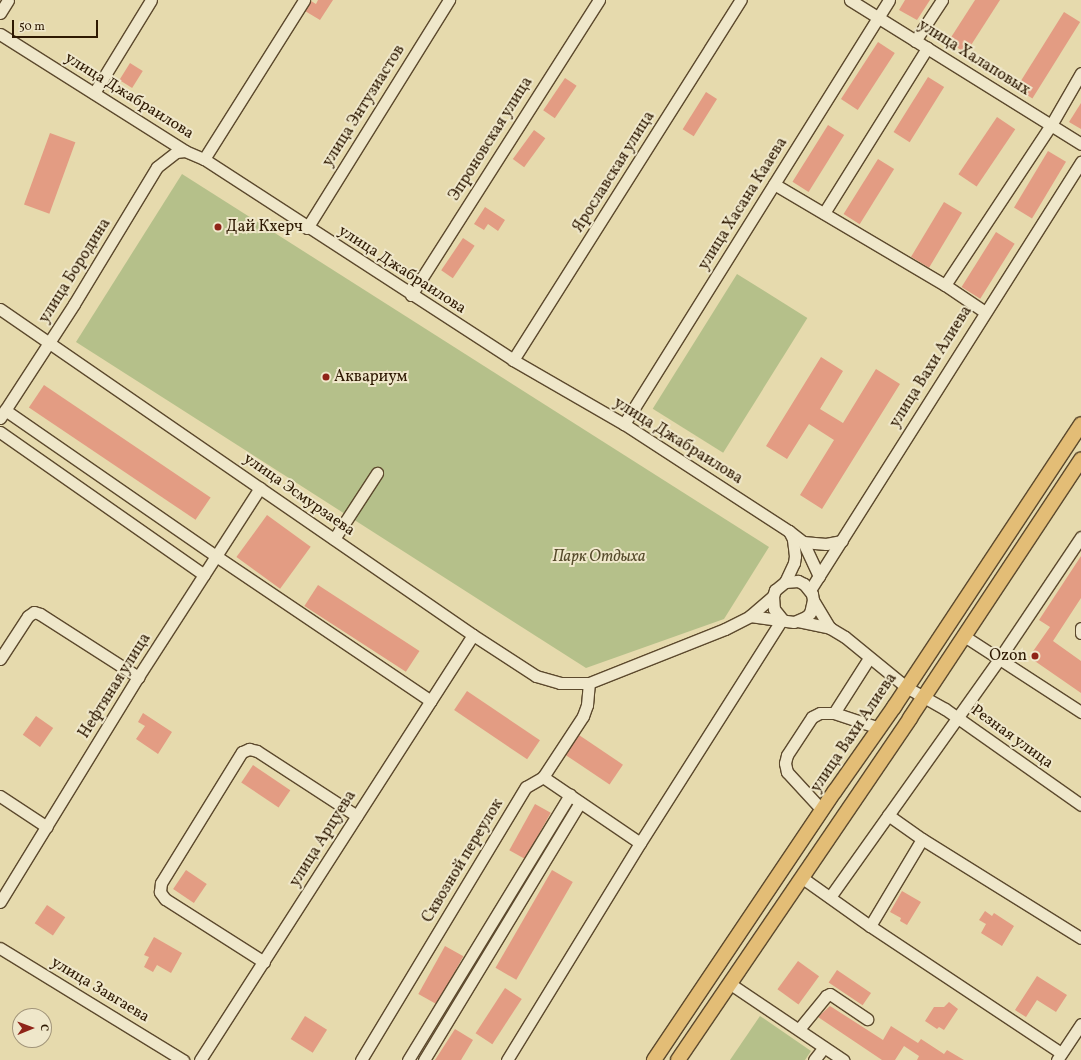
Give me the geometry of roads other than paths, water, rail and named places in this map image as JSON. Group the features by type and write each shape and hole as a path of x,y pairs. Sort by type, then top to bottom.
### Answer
{"main road":[{"name":"улица Вахи Алиева","path":"654,1060 879,728 1081,424"},
{"path":"678,1060 924,697 1081,460"}],"street":[{"path":"0,13 8,0"},
{"path":"94,93 151,0"},
{"path":"204,159 304,0"},
{"name":"улица Энтузиастов","path":"307,228 449,0"},
{"name":"Эпроновская улица","path":"411,294 599,0"},
{"name":"Ярославская улица","path":"513,360 741,0"},
{"name":"улица Халаповых","path":"850,0 1081,144"},
{"name":"улица Хасана Кааева","path":"624,424 889,0"},
{"path":"915,40 942,0"},
{"name":"улица Джабраилова","path":"0,34 185,151 204,159 307,228 513,360 624,424 789,531 803,542 819,577"},
{"path":"824,214 927,48"},
{"path":"945,285 1051,125 1081,73"},
{"name":"улица Бородина","path":"3,414 157,167 176,152 185,151"},
{"name":"улица Вахи Алиева","path":"812,595 819,577 1081,162"},
{"path":"774,184 945,285 986,312"},
{"name":"улица Эсмурзаева","path":"0,308 473,635 536,676 560,683 589,683"},
{"path":"3,414 431,701"},
{"path":"0,432 204,575"},
{"path":"334,539 377,473"},
{"name":"Нефтяная улица","path":"0,902 138,677 260,488"},
{"path":"589,683 725,629 750,616 773,596 776,590 785,582 792,567 795,556 793,539 789,531"},
{"path":"830,897 956,717 999,659 1081,536"},
{"path":"803,542 826,544 842,541"},
{"path":"785,582 798,581 804,584 812,595 830,628"},
{"path":"798,621 806,618 810,612 812,595"},
{"path":"773,596 774,609 782,619"},
{"path":"0,659 28,616 34,612 40,614 138,677"},
{"path":"750,616 798,621 830,628"},
{"path":"507,1060 640,843 782,619"},
{"name":"Резная улица","path":"830,628 845,637 906,686 956,717 1081,805"},
{"path":"1081,628 1081,634"},
{"name":"улица Арцуева","path":"200,1060 473,635"},
{"path":"964,636 1081,712"},
{"path":"834,713 870,658"},
{"name":"Сквозной переулок","path":"361,1060 526,787 543,777 583,716 587,705 589,683"},
{"path":"822,810 787,772 785,763 787,755 812,717 820,713 834,713 879,728"},
{"path":"264,962 165,899 160,892 161,883 242,752 249,749 257,751 356,816"},
{"path":"543,777 640,843"},
{"path":"408,1060 570,795"},
{"path":"0,796 47,827"},
{"path":"424,1060 580,802"},
{"path":"888,815 922,839 1081,938"},
{"path":"870,926 922,839"},
{"path":"801,878 1059,1057 1081,1024"},
{"name":"улица Завгаева","path":"0,948 184,1060"},
{"path":"730,983 843,1060"},
{"path":"798,1030 826,996 830,994 867,1019"},
{"path":"814,1060 824,1046"}],"place":[{"name":"Дай Кхерч","path":"218,227"},
{"name":"Аквариум","path":"326,377"},
{"name":"Ozon","path":"1035,656"}],"park label":[{"name":"Парк Отдыха","path":"599,557"}]}
